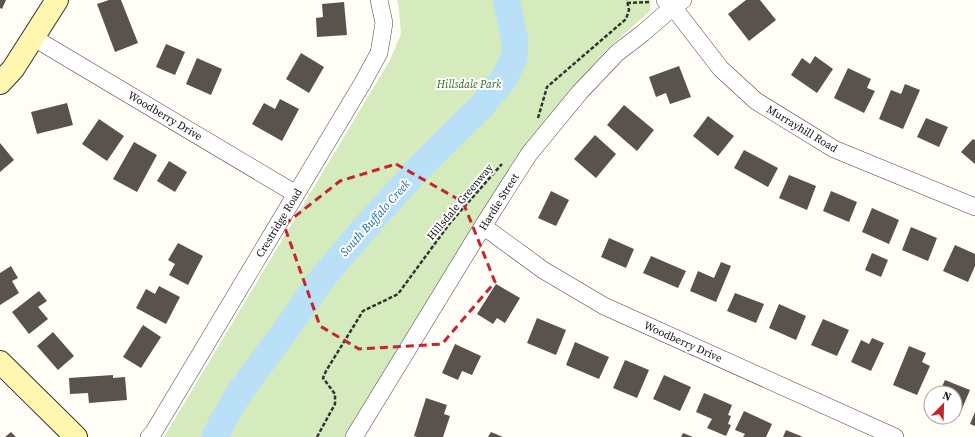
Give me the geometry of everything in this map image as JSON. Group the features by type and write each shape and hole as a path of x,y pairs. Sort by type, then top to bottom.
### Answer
{"street":[{"path":"0,83 13,70 57,0"},
{"name":"Crestridge Road","path":"149,437 153,433 362,84 379,53 384,23 380,0"},
{"name":"Murrayhill Road","path":"672,2 721,69 756,101 834,149 975,207"},
{"name":"Hardie Street","path":"354,437 483,226 530,154 580,92 617,53 643,33 672,2"},
{"name":"Woodberry Drive","path":"34,38 296,194"},
{"name":"Woodberry Drive","path":"483,226 543,270 604,306 895,437"},
{"path":"0,362 76,437"}],"path":[{"path":"537,120 547,87 626,18 628,10 627,1 672,2"},
{"name":"Hillsdale Greenway","path":"317,437 335,404 336,394 324,378 326,371 364,310 398,294 450,223 505,161"}],"highlighted area":[{"path":"396,164 463,202 495,282 442,344 359,349 320,326 284,225 340,181"}],"green space":[{"name":"Hillsdale Park","path":"397,0 650,0 651,2 649,12 606,50 531,139 345,437 164,437 390,60 401,34"}],"building":[{"path":"0,0 6,0 2,9 0,8"},
{"path":"109,0 121,0 138,43 115,52 97,4"},
{"path":"746,0 760,0 776,20 749,41 728,14"},
{"path":"344,2 347,35 317,37 316,18 323,17 322,4"},
{"path":"166,44 185,52 175,75 156,67"},
{"path":"301,53 324,67 309,93 286,79"},
{"path":"815,56 833,69 817,93 791,75 802,58 810,64"},
{"path":"197,58 222,69 211,95 186,84"},
{"path":"679,66 691,97 670,104 666,93 656,97 649,77"},
{"path":"848,68 871,79 867,88 875,91 864,113 834,98"},
{"path":"905,84 920,90 903,129 879,119 891,90 901,94"},
{"path":"280,99 299,109 282,141 252,124 264,103 275,109"},
{"path":"67,103 73,125 37,134 31,112"},
{"path":"624,105 654,130 637,151 607,125"},
{"path":"708,116 734,136 718,156 693,136"},
{"path":"926,118 948,127 939,147 917,137"},
{"path":"99,119 124,136 107,161 82,144"},
{"path":"595,135 616,154 596,178 574,159"},
{"path":"973,139 975,140 975,164 961,152"},
{"path":"134,142 157,155 137,192 113,179"},
{"path":"0,143 14,160 0,172"},
{"path":"744,150 778,168 768,187 734,168"},
{"path":"169,161 187,172 175,192 157,181"},
{"path":"789,175 816,186 807,210 779,198"},
{"path":"551,191 569,200 556,226 538,218"},
{"path":"831,191 857,202 849,222 823,211"},
{"path":"872,208 899,220 889,244 862,232"},
{"path":"911,227 937,238 928,261 902,250"},
{"path":"609,238 634,249 626,268 601,257"},
{"path":"178,243 203,256 188,285 169,275 175,264 168,260"},
{"path":"955,245 975,254 975,266 968,282 943,271"},
{"path":"872,253 888,260 881,277 865,270"},
{"path":"651,256 686,271 678,288 643,273"},
{"path":"721,262 731,266 716,302 690,291 698,271 714,278"},
{"path":"11,266 18,278 12,281 19,293 0,305 0,273"},
{"path":"496,284 520,298 505,323 497,318 493,324 477,314"},
{"path":"159,286 180,297 166,324 136,308 146,289 155,294"},
{"path":"39,291 47,301 38,307 48,319 29,334 12,312"},
{"path":"735,293 764,304 756,323 727,311"},
{"path":"779,304 806,316 796,340 769,328"},
{"path":"537,318 566,330 556,355 527,343"},
{"path":"823,319 849,330 837,356 811,345"},
{"path":"143,325 161,337 141,368 123,357"},
{"path":"53,332 74,356 58,370 37,346"},
{"path":"872,338 884,343 871,371 851,362 861,340 869,344"},
{"path":"575,342 609,357 599,379 566,365"},
{"path":"455,344 481,356 472,375 462,371 458,380 442,373"},
{"path":"909,346 926,353 922,362 930,366 917,395 893,385"},
{"path":"625,360 649,370 637,398 613,388"},
{"path":"113,375 113,378 125,377 127,400 89,403 88,393 70,394 69,378"},
{"path":"664,375 691,387 680,411 653,399"},
{"path":"945,380 958,385 943,385"},
{"path":"963,387 970,390 963,407"},
{"path":"704,393 732,405 728,415 731,416 728,424 731,425 726,436 707,428 712,419 696,412"},
{"path":"426,398 447,405 444,414 450,416 443,437 414,436"},
{"path":"744,411 772,424 766,437 743,437 745,434 735,430"},
{"path":"975,412 975,426 970,424"},
{"path":"786,430 803,437 783,437"},
{"path":"11,432 16,437 5,437"},
{"path":"491,432 503,437 488,437"},
{"path":"683,433 693,437 681,437"}],"waterway":[{"name":"South Buffalo Creek","path":"215,437 239,393 320,281 369,223 420,167 482,106 503,80 514,58 515,40 506,0"}]}
